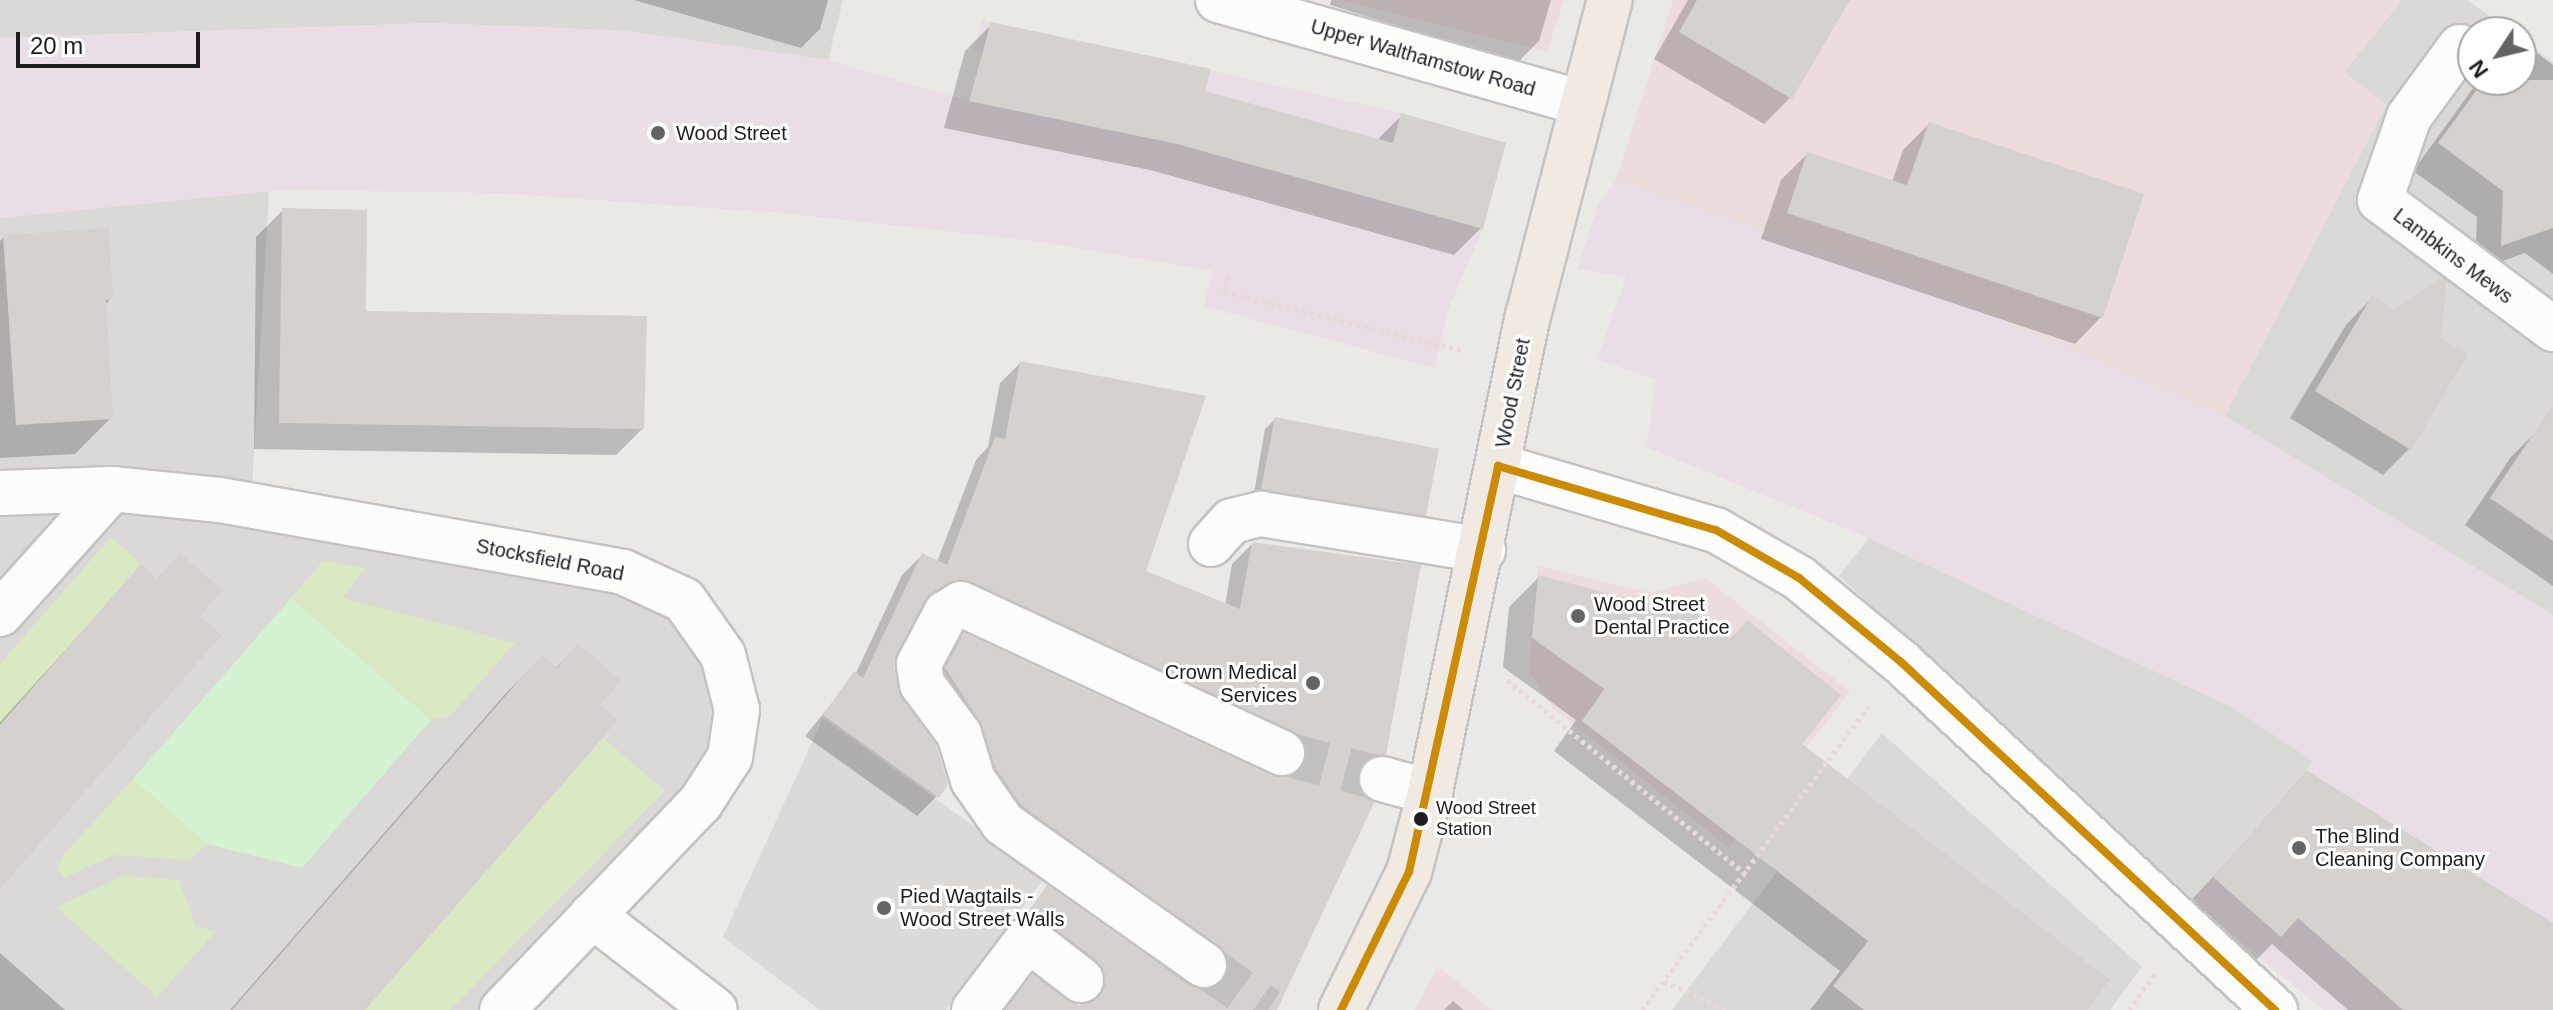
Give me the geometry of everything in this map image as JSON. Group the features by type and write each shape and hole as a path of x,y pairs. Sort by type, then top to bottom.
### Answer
{"main road":[{"name":"Wood Street","path":"1341,1010 1409,872 1430,792 1483,550 1519,364 1610,0"}],"street":[{"name":"Upper Walthamstow Road","path":"1218,0 1582,103"},
{"name":"Lambkins Mews","path":"2457,51 2409,117 2380,200 2553,329"},
{"path":"1498,466 1716,530 1799,578 1901,662 2275,1010"},
{"path":"0,614 112,489"},
{"name":"Stocksfield Road","path":"0,493 112,489 220,500 623,572 684,600 723,655 737,710 730,757 701,802 502,1010"},
{"path":"1211,544 1232,521 1261,514 1483,550"},
{"path":"1204,965 1003,823 973,780 959,734 922,684 919,664 946,613 961,604 1282,753"},
{"path":"1382,779 1430,792"},
{"path":"592,915 715,1010"},
{"path":"974,1010 1028,939 1081,980"}],"path":[{"path":"1229,275 1224,292 1519,364"},
{"path":"1462,643 1746,874"},
{"path":"1642,1010 1901,662"},
{"path":"1664,981 1726,1010"}],"shaded area":[{"path":"0,0 843,0 828,60 627,31 432,23 0,38"},
{"path":"1341,0 1564,0 1547,51"},
{"path":"1673,0 2402,0 2344,72 2386,104 2225,416 1912,281 1616,180"},
{"path":"2402,0 2467,0 2489,16 2457,16 2457,96 2537,96 2537,50 2553,62 2553,615 2225,416 2386,105 2344,72"},
{"path":"982,20 1401,113 1506,143 1483,229 1449,308 1435,368 1203,306 1213,271 1035,241 782,213 495,193 285,190 0,218 0,38 432,23 627,31 828,60 968,101 982,53 973,50"},
{"path":"1616,180 1912,281 2225,416 2553,615 2553,1010 2323,1010 2192,901 2313,761 2232,707 1869,538 1646,447 1656,380 1597,359 1626,277 1577,269 1598,206"},
{"path":"269,191 252,489 696,594 731,778 512,1010 0,1010 0,218"},
{"path":"1869,538 2232,707 2314,761 2192,901 1839,576"},
{"path":"1538,566 1651,593 1705,578 1850,691 1729,848 1552,707 1529,672"},
{"path":"823,718 1045,877 946,1010 820,1010 723,937"},
{"path":"1882,733 2142,967 2110,1010 1672,1010"},
{"path":"1438,966 1492,1010 1415,1010"}],"green space":[{"path":"111,537 141,564 0,725 0,664"},
{"path":"323,561 366,568 342,598 515,643 450,716 431,720 291,598"},
{"path":"291,598 431,720 302,868 207,844 133,779"},
{"path":"603,738 665,791 450,1010 365,1010"},
{"path":"133,779 207,844 190,860 114,855 64,878 57,869 64,854"},
{"path":"123,876 179,880 196,927 216,931 157,997 56,907"}],"building":[{"path":"1697,0 1850,0 1792,99 1679,32"},
{"path":"991,22 1211,69 1205,91 1393,143 1401,113 1506,143 1483,229 1177,144 969,101"},
{"path":"2537,80 2553,80 2553,228 2501,246 2503,191 2438,143 2472,96 2537,96"},
{"path":"1929,122 2144,194 2103,318 1787,213 1807,152 1907,185"},
{"path":"282,208 367,210 366,311 647,316 644,429 279,423"},
{"path":"109,228 113,299 106,300 113,419 16,425 3,235"},
{"path":"2443,278 2447,281 2441,338 2468,354 2411,450 2315,391 2372,296 2394,309"},
{"path":"1020,361 1206,396 1146,571 1240,609 1252,542 1421,565 1386,755 1365,761 1358,773 1358,786 1374,803 1277,1010 1005,1010 1033,974 1078,1005 1091,1003 1106,984 1096,960 1030,909 1047,885 1190,986 1215,987 1225,979 1227,955 1021,805 996,769 979,720 945,668 964,633 1272,776 1296,774 1305,763 1303,739 1293,731 960,579 924,601 894,667 902,698 936,745 948,784 939,798 823,715 854,671 863,678 922,553 947,565 995,437 1005,439"},
{"path":"2553,405 2553,541 2490,498"},
{"path":"1275,417 1439,449 1425,521 1261,489"},
{"path":"180,553 222,590 200,616 222,635 0,889 0,725 141,564 157,579"},
{"path":"1538,575 1676,611 1683,602 1731,640 1747,620 1841,695 1802,744 2110,980 2087,1010 1864,1010 1833,986 1868,941 1582,721 1604,689 1532,638"},
{"path":"578,643 621,681 600,705 618,720 365,1010 232,1010 542,654 557,668"},
{"path":"2306,770 2553,923 2553,1010 2403,1010 2298,918 2281,937 2213,877"}],"tunnel":[{"path":"1282,753 1382,779"},
{"path":"1204,965 1268,1010"}],"transit line":[{"path":"1498,466 1716,530 1799,578 1901,662 2275,1010"},
{"path":"1341,1010 1409,872 1498,466"}],"place":[{"name":"Wood Street","path":"658,133"},
{"name":"Wood Street Dental Practice","path":"1578,616"},
{"name":"Crown Medical Services","path":"1313,683"},
{"name":"Wood Street Station","path":"1421,819"},
{"name":"The Blind Cleaning Company","path":"2299,848"},
{"name":"Pied Wagtails - Wood Street Walls","path":"884,908"}]}
